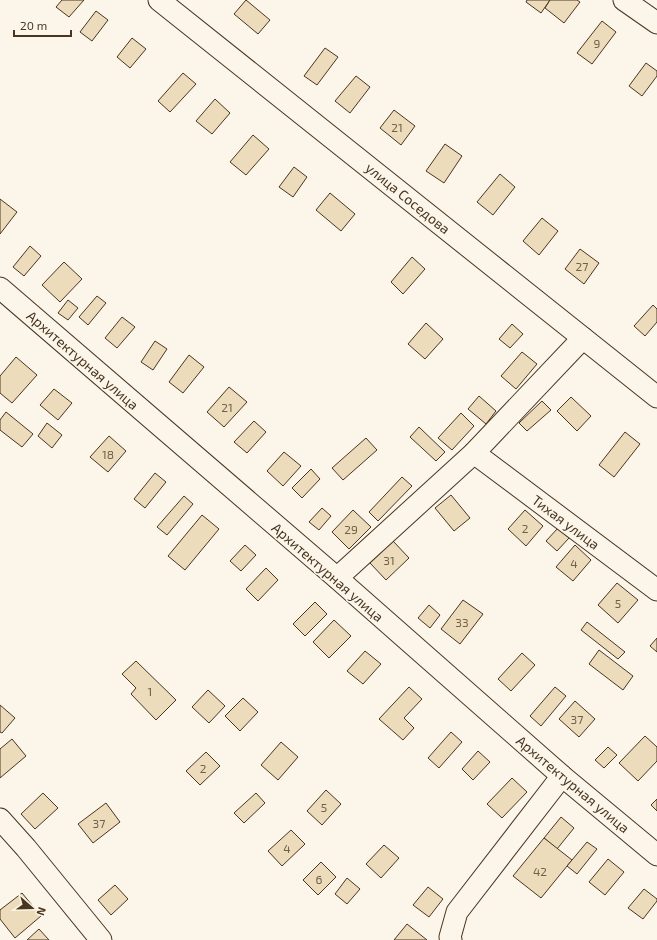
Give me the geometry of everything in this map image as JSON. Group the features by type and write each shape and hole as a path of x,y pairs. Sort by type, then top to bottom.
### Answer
{"street":[{"name":"улица Соседова","path":"159,0 657,397"},
{"path":"624,0 657,22"},
{"name":"Архитектурная улица","path":"0,288 337,578 562,776 657,855"},
{"path":"337,578 474,453 583,338"},
{"name":"Тихая улица","path":"474,453 657,590"},
{"path":"451,940 450,937 457,912 562,776"},
{"path":"0,819 26,848 101,940"}],"building":[{"path":"62,0 84,0 69,17 56,7"},
{"path":"246,0 270,20 258,34 234,14"},
{"path":"527,0 550,0 541,13 526,2"},
{"path":"550,0 577,0 580,2 564,23 545,8"},
{"path":"96,11 108,20 92,41 80,32"},
{"path":"602,21 616,32 592,64 577,53"},
{"path":"132,38 146,49 130,68 117,57"},
{"path":"325,48 338,57 317,85 304,76"},
{"path":"646,63 657,71 657,76 642,96 629,86"},
{"path":"183,73 196,84 170,112 158,101"},
{"path":"356,76 370,87 350,113 335,101"},
{"path":"215,99 230,113 212,134 196,121"},
{"path":"394,110 415,126 401,145 380,128"},
{"path":"253,135 269,149 246,175 230,162"},
{"path":"445,144 462,156 444,183 426,171"},
{"path":"294,167 307,177 293,197 279,187"},
{"path":"500,174 515,187 493,215 477,202"},
{"path":"330,193 355,214 341,231 316,210"},
{"path":"0,199 17,212 0,234"},
{"path":"542,218 558,231 539,255 523,241"},
{"path":"30,246 41,256 24,276 13,267"},
{"path":"580,249 599,263 584,284 565,269"},
{"path":"412,257 425,269 403,294 391,282"},
{"path":"64,262 82,279 60,302 42,285"},
{"path":"97,296 106,303 88,325 79,317"},
{"path":"68,300 78,308 68,320 58,313"},
{"path":"653,305 657,309 657,322 645,336 634,326"},
{"path":"122,317 135,327 117,348 105,338"},
{"path":"426,323 443,339 425,359 408,344"},
{"path":"512,324 523,334 510,348 499,339"},
{"path":"155,341 167,349 153,370 141,362"},
{"path":"522,352 537,364 516,389 501,376"},
{"path":"189,355 204,367 183,393 169,382"},
{"path":"16,357 37,375 12,403 0,393 0,376"},
{"path":"229,387 247,402 224,427 207,412"},
{"path":"54,389 72,403 58,420 40,405"},
{"path":"479,396 496,411 486,424 468,409"},
{"path":"571,397 591,416 577,431 557,411"},
{"path":"542,401 551,410 527,431 519,423"},
{"path":"6,412 33,434 22,447 0,430 0,420"},
{"path":"461,413 474,426 452,450 438,438"},
{"path":"254,421 266,432 247,453 234,442"},
{"path":"47,423 62,435 52,448 38,436"},
{"path":"419,427 445,452 436,461 410,437"},
{"path":"625,432 640,444 614,477 599,465"},
{"path":"109,436 126,451 108,472 90,457"},
{"path":"366,438 377,450 343,480 332,468"},
{"path":"284,452 301,466 283,486 267,471"},
{"path":"311,469 320,479 302,498 292,488"},
{"path":"155,473 166,482 145,508 134,499"},
{"path":"402,477 412,486 378,521 369,512"},
{"path":"451,495 470,518 454,531 435,508"},
{"path":"184,496 193,504 167,535 157,527"},
{"path":"322,508 331,516 319,530 309,522"},
{"path":"353,510 371,527 349,549 332,532"},
{"path":"525,510 543,526 526,546 508,529"},
{"path":"202,515 219,529 185,570 168,556"},
{"path":"558,528 569,538 557,551 546,541"},
{"path":"393,541 409,558 386,580 370,563"},
{"path":"245,545 256,555 241,571 230,561"},
{"path":"575,545 591,560 573,581 556,567"},
{"path":"266,568 278,580 258,601 246,589"},
{"path":"617,583 638,600 618,623 598,605"},
{"path":"463,600 483,614 460,644 441,629"},
{"path":"315,602 327,614 305,636 293,624"},
{"path":"429,605 440,615 430,628 418,618"},
{"path":"334,620 351,636 329,658 313,642"},
{"path":"587,622 625,652 618,659 581,630"},
{"path":"657,638 657,652 650,646"},
{"path":"599,650 633,676 623,690 589,664"},
{"path":"365,651 381,664 363,684 347,671"},
{"path":"522,653 535,665 511,691 498,679"},
{"path":"136,661 176,700 156,720 131,694 136,688 122,674"},
{"path":"409,687 422,699 404,718 414,728 403,740 379,719"},
{"path":"555,687 566,696 541,726 530,716"},
{"path":"208,690 225,706 209,723 192,707"},
{"path":"243,698 258,712 240,731 225,716"},
{"path":"575,701 595,719 579,737 559,719"},
{"path":"0,705 15,718 2,733 0,732"},
{"path":"451,732 462,742 439,768 428,758"},
{"path":"645,736 657,747 657,761 638,781 619,763"},
{"path":"12,739 26,756 0,778 0,749"},
{"path":"281,742 298,757 278,780 261,765"},
{"path":"608,747 617,755 604,768 595,760"},
{"path":"478,751 490,762 473,780 462,769"},
{"path":"206,752 220,766 200,785 186,771"},
{"path":"512,778 527,792 502,818 487,804"},
{"path":"326,790 341,804 322,825 307,811"},
{"path":"43,793 58,808 35,829 21,814"},
{"path":"256,793 265,803 244,823 234,813"},
{"path":"657,799 657,811 651,805"},
{"path":"106,803 120,822 93,843 78,824"},
{"path":"561,817 574,828 557,849 544,838"},
{"path":"291,830 305,844 282,866 268,851"},
{"path":"544,838 572,860 541,898 513,876"},
{"path":"587,842 597,849 577,874 567,866"},
{"path":"384,845 399,858 381,878 366,864"},
{"path":"608,859 624,872 605,895 589,882"},
{"path":"321,862 336,877 318,895 303,880"},
{"path":"347,878 360,889 347,904 335,894"},
{"path":"115,885 128,899 111,915 98,900"},
{"path":"428,887 443,899 429,917 413,905"},
{"path":"644,889 657,899 657,901 643,919 628,908"},
{"path":"22,893 41,916 15,938 0,919 0,910"},
{"path":"407,924 427,940 394,940"},
{"path":"39,929 49,940 27,940"}]}
